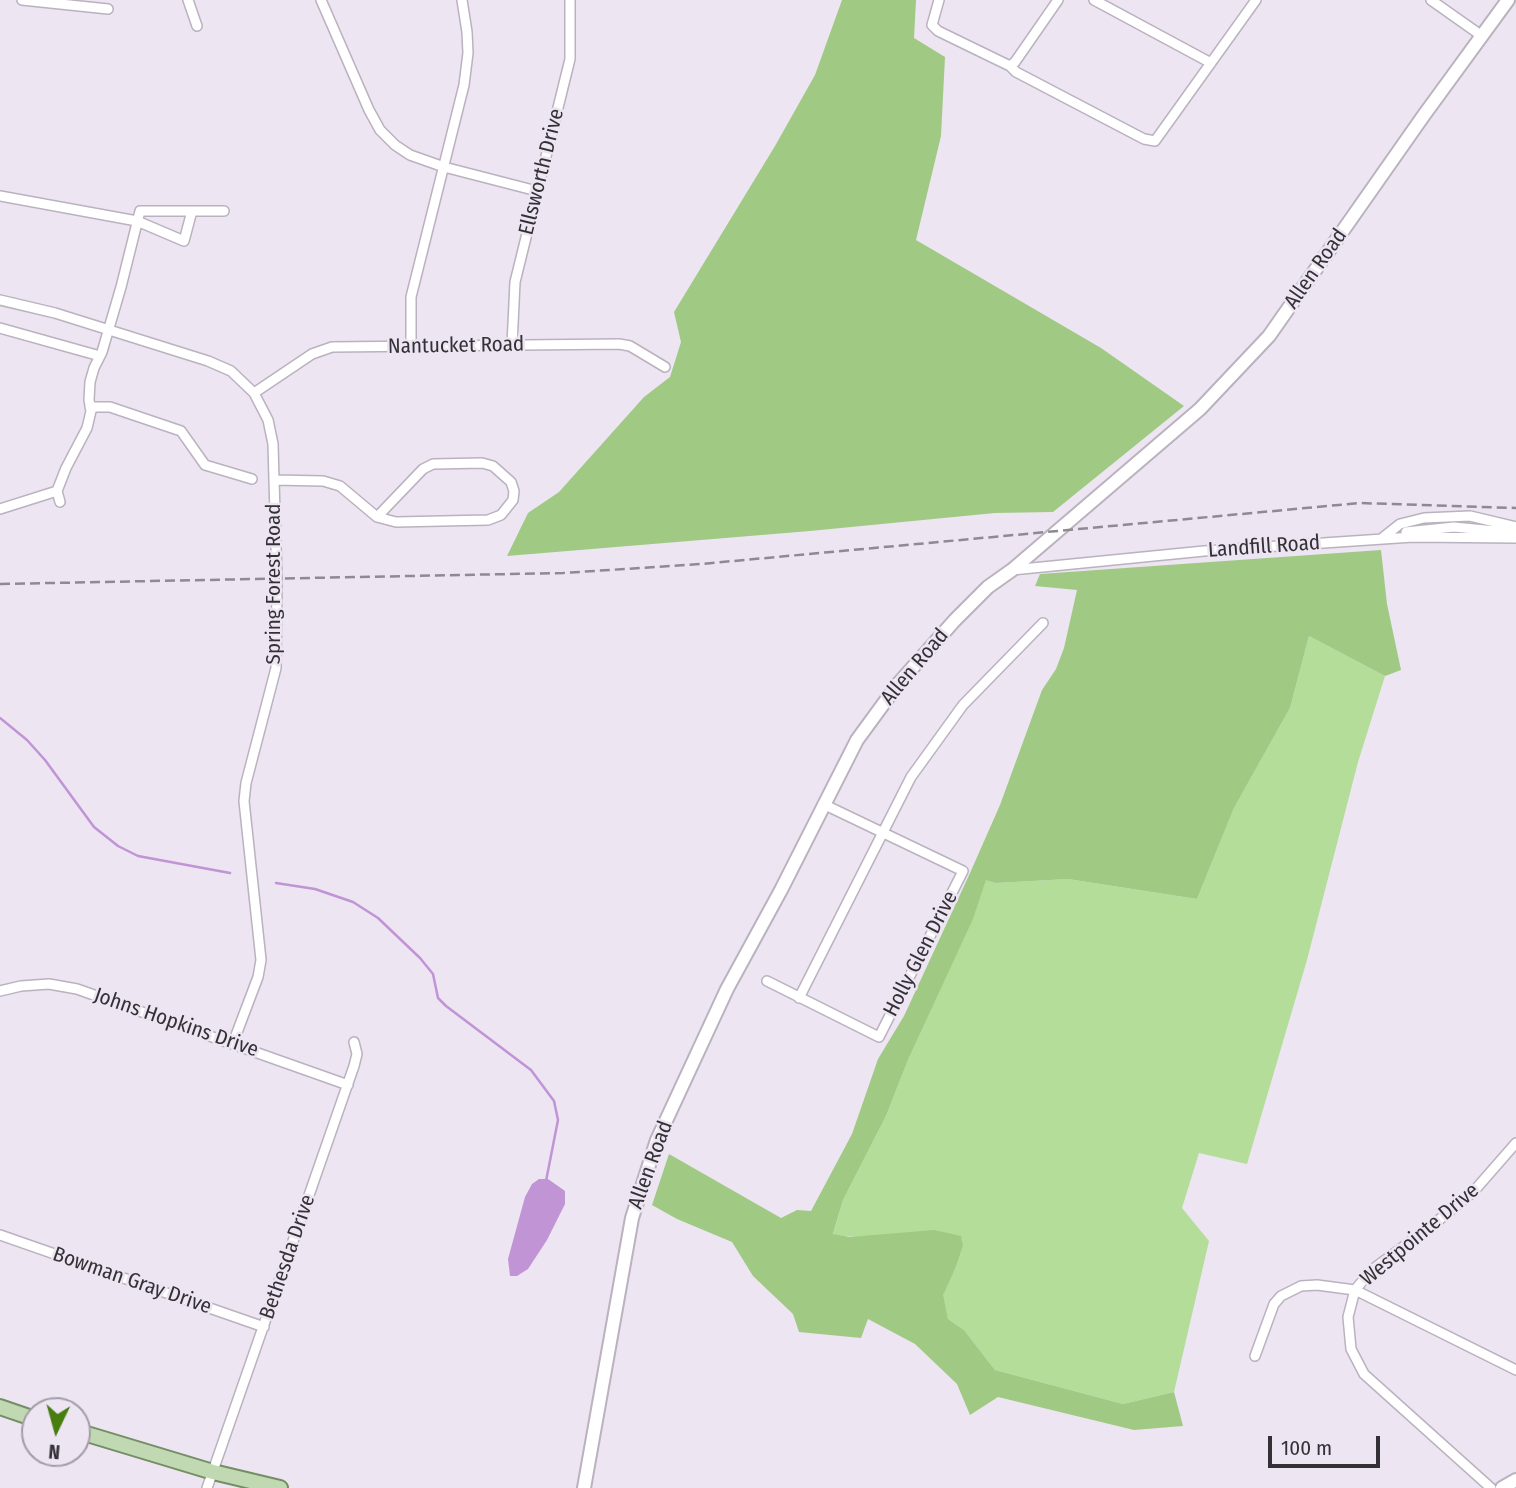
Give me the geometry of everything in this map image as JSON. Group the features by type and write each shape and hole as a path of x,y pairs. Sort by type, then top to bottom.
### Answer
{"main road":[{"name":"Allen Road","path":"583,1488 632,1218 657,1140 727,989 857,740 898,684 988,587 1012,570 1200,409 1269,336 1508,0"},
{"path":"0,1407 21,1414"},
{"path":"91,1435 213,1472 280,1488"},
{"path":"1502,1488 1516,1480"}],"street":[{"path":"22,0 108,9"},
{"path":"188,0 197,26"},
{"path":"321,0 369,110 380,130 395,145 410,155 444,167 537,191"},
{"path":"411,348 411,297 464,85 468,53 462,0"},
{"name":"Ellsworth Drive","path":"512,345 515,282 569,59 570,0"},
{"path":"939,0 932,25 938,31 1150,141 1155,141 1160,136 1256,0"},
{"path":"1010,66 1058,0"},
{"path":"1094,0 1211,63"},
{"path":"1432,0 1482,36"},
{"path":"0,196 137,221 184,241 192,211"},
{"path":"60,502 57,491 65,468 87,428 90,382 108,330 140,211 223,211"},
{"name":"Spring Forest Road","path":"0,300 54,313 208,361 231,372 254,393 268,420 273,444 277,579 276,668 246,783 244,801 261,960 258,977 233,1043"},
{"path":"0,328 100,356"},
{"name":"Nantucket Road","path":"254,393 312,354 332,347 619,344 630,346 665,367"},
{"path":"90,407 110,407 181,431 205,465 252,479"},
{"path":"274,480 323,481 340,486 377,517 396,522 488,520 501,515 513,500 514,491 511,482 493,466 482,463 433,464 423,468 377,517"},
{"path":"0,509 57,491"},
{"path":"1382,537 1401,524 1424,518 1470,516 1516,527"},
{"path":"1382,537 1454,527 1516,533"},
{"name":"Landfill Road","path":"1012,570 1382,537 1516,538"},
{"path":"799,998 911,777 964,705 1043,624"},
{"name":"Holly Glen Drive","path":"767,981 879,1037 964,871 823,804"},
{"name":"Johns Hopkins Drive","path":"0,991 49,984 77,989 348,1085"},
{"name":"Bethesda Drive","path":"207,1488 348,1085 357,1054 354,1042"},
{"name":"Westpointe Drive","path":"1491,1488 1364,1374 1351,1349 1349,1317 1355,1290 1377,1266 1474,1191 1516,1143"},
{"name":"Bowman Gray Drive","path":"0,1235 264,1327"},
{"path":"1255,1356 1274,1304 1280,1296 1290,1290 1309,1286 1341,1287 1355,1290 1516,1370"}],"green space":[{"path":"842,0 916,0 914,38 945,57 941,136 916,240 1101,348 1184,406 1053,512 995,513 507,556 528,513 559,492 644,397 670,377 681,342 674,312 815,75"},
{"path":"1381,550 1387,604 1401,670 1385,676 1309,636 1290,708 1234,808 1197,899 1068,879 996,883 986,880 973,919 908,1060 886,1116 843,1200 833,1234 850,1237 934,1230 961,1236 963,1246 943,1295 948,1319 964,1330 995,1370 1123,1404 1174,1392 1183,1426 1134,1430 998,1397 970,1415 957,1384 915,1344 868,1319 861,1338 799,1332 793,1314 753,1276 732,1242 677,1219 652,1205 669,1154 781,1218 797,1210 811,1211 852,1134 878,1059 904,1016 970,873 1000,805 1042,690 1056,669 1064,648 1077,590 1035,586 1040,574"},
{"path":"1309,636 1385,676 1358,762 1307,960 1247,1164 1199,1153 1182,1208 1209,1241 1174,1392 1123,1404 995,1370 964,1330 948,1319 942,1295 963,1246 833,1235 843,1200 886,1116 908,1060 973,918 986,879 996,883 1068,879 1197,899 1234,808 1290,708"}],"shaded area":[{"path":"539,1179 548,1179 565,1191 565,1204 547,1240 528,1269 517,1276 510,1276 508,1259 525,1197 532,1184"}],"waterway":[{"path":"0,718 27,740 94,827 118,846 138,856 230,873"},
{"path":"276,883 315,889 353,902 378,918 433,974 438,998 446,1006 531,1070 554,1101 558,1120 546,1181"}],"railway":[{"path":"0,584 563,573 701,564 1360,503 1516,508"}]}
